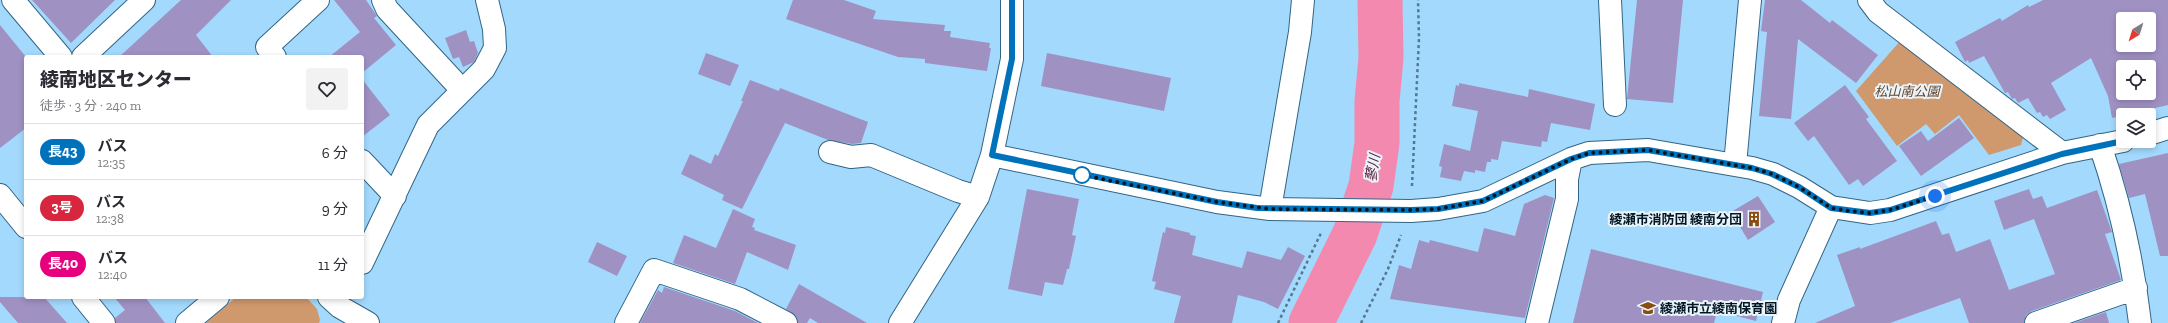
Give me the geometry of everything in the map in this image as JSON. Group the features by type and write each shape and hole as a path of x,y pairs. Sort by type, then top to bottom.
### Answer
{"street":[{"path":"14,0 60,55"},
{"path":"85,55 144,0"},
{"path":"266,54 318,0"},
{"path":"383,0 387,9 462,90"},
{"path":"364,259 428,125 484,68 495,48 494,29 487,0"},
{"path":"900,323 978,197 992,155 1012,59 1012,0"},
{"path":"1270,209 1300,32 1303,0"},
{"path":"1610,0 1615,105"},
{"path":"1735,165 1750,0"},
{"path":"1869,0 1878,12 2062,154"},
{"path":"2156,132 2168,128"},
{"path":"992,155 1217,202 1270,209 1322,210 1407,202 1438,209 1483,201 1571,159 1589,153 1648,150 1735,165 1772,174 1799,187 1831,208 1870,213 1890,210 2062,154 2116,143"},
{"path":"2100,146 2124,223 2136,288 2140,323"},
{"path":"830,152 851,157 871,155 958,191 978,197"},
{"path":"1537,323 1567,199 1567,179 1571,159"},
{"path":"364,163 395,196"},
{"path":"0,195 24,225"},
{"path":"1783,323 1789,300 1831,208"},
{"path":"626,323 654,270 740,299 786,323"},
{"path":"2036,323 2136,288"},
{"path":"85,299 104,323"},
{"path":"187,323 216,299"},
{"path":"336,306 368,323"}],"path":[{"path":"1407,202 1419,38 1418,0"},
{"path":"1278,323 1324,227 1326,220 1322,210"},
{"path":"1361,323 1388,269 1402,233"}],"green space":[{"name":"松山南公園","path":"1902,39 2025,130 2021,145 1989,155 1959,115 1935,134 1926,124 1897,146 1856,91"},
{"path":"234,299 308,299 317,309 320,320 319,323 206,323"}],"building":[{"path":"32,0 115,0 71,43"},
{"path":"181,0 231,0 196,35 211,55 121,55"},
{"path":"334,0 366,0 377,16 374,18 396,45 364,71 364,55 331,55 360,32"},
{"path":"793,0 844,0 876,11 873,19 945,25 944,31 951,31 950,37 990,43 989,48 991,48 987,71 925,63 925,59 898,57 786,19"},
{"path":"1637,0 1683,0 1673,103 1627,99"},
{"path":"1765,0 1801,0 1830,23 1832,20 1878,55 1856,83 1798,39 1791,119 1759,116 1767,32 1761,31"},
{"path":"2043,0 2168,0 2168,105 2155,108 2116,108 2116,117 2112,118 2108,96 2091,58 2051,83 2066,110 2050,119 2047,115 2043,117 2040,112 2037,113 2028,98 2018,103 2015,98 2012,99 2008,92 2005,93 1984,56 1969,63 1968,60 1965,62 1955,42 2000,18 2002,21 2028,5 2029,7"},
{"path":"0,25 24,55 24,130 0,148"},
{"path":"466,30 470,42 474,41 478,53 474,62 463,67 459,57 453,59 445,38"},
{"path":"706,53 739,65 730,86 698,74"},
{"path":"1047,53 1171,78 1164,111 1041,86"},
{"path":"750,80 779,91 780,88 868,122 861,143 852,144 828,140 785,123 742,209 722,200 724,195 681,174 690,154 711,164 715,154 718,156 743,101 741,101"},
{"path":"364,82 390,115 364,135"},
{"path":"1459,83 1528,97 1529,89 1595,104 1590,130 1551,123 1547,142 1542,141 1541,147 1502,141 1498,160 1491,159 1491,162 1487,162 1485,172 1475,170 1475,173 1464,171 1461,181 1440,177 1442,167 1439,166 1444,144 1470,151 1478,111 1452,106 1456,85 1459,86"},
{"path":"1845,85 1869,117 1866,119 1897,161 1863,186 1858,179 1849,185 1814,136 1808,141 1794,123"},
{"path":"1959,118 1974,138 1921,176 1899,146 1921,131 1928,141"},
{"path":"2168,153 2168,256 2160,256 2145,194 2129,198 2119,164"},
{"path":"1027,189 1079,199 1072,235 1076,236 1069,269 1067,269 1063,285 1045,282 1042,296 1008,289"},
{"path":"2029,189 2033,199 2042,196 2047,208 2097,190 2112,232 2105,234 2121,280 2032,311 2026,315 2024,323 1969,323 1960,298 1890,323 1815,323 1855,306 1837,255 1860,247 1860,249 1936,221 1942,235 1949,233 1956,252 1990,239 2009,290 2055,274 2034,219 2004,230 1994,201"},
{"path":"1545,195 1554,198 1525,318 1390,299 1399,265 1411,269 1419,240 1429,243 1430,240 1478,252 1484,228 1515,236 1524,204"},
{"name":"綾瀬市消防団 綾南分団","path":"1758,196 1775,222 1748,240 1731,212"},
{"path":"733,209 755,219 752,227 755,228 754,230 796,245 788,270 747,252 735,284 673,263 684,235 716,248"},
{"path":"1166,227 1196,236 1192,255 1242,268 1247,251 1281,260 1288,247 1305,256 1278,309 1264,302 1238,295 1232,323 1174,323 1181,296 1154,289 1156,282 1152,281 1163,232 1165,233"},
{"path":"597,242 627,256 617,276 588,262"},
{"path":"1591,249 1763,292 1756,321 1717,311 1714,323 1573,323"},
{"path":"799,284 867,323 818,323 810,318 807,323 798,323 796,316 786,309"},
{"path":"664,287 735,311 758,323 640,323 658,290 662,293"},
{"path":"0,297 46,299 67,323 18,323 0,302"},
{"path":"116,299 147,299 165,323 116,323 115,318 125,310"},
{"path":"2106,312 2109,323 2074,323"}],"waterway":[{"name":"蓼川","path":"1311,323 1355,234 1371,186 1377,143 1377,101 1381,58 1380,0"}],"bus line":[{"name":"長43","path":"1012,0 1012,59 992,155 1012,161 1217,202 1270,209 1438,209 1483,201 1571,159 1589,153 1648,150 1752,168 1772,174 1799,187 1831,208 1870,213 1890,210 2062,154 2116,142"}],"place":[{"name":"綾瀬市消防団 綾南分団","path":"1754,219"},
{"name":"綾瀬市立綾南保育園","path":"1648,308"}],"route":[{"path":"1082,175 1217,202 1270,209 1438,209 1483,201 1571,159 1589,153 1648,150 1752,168 1772,174 1799,187 1831,208 1870,213 1890,210 1935,196"}]}
